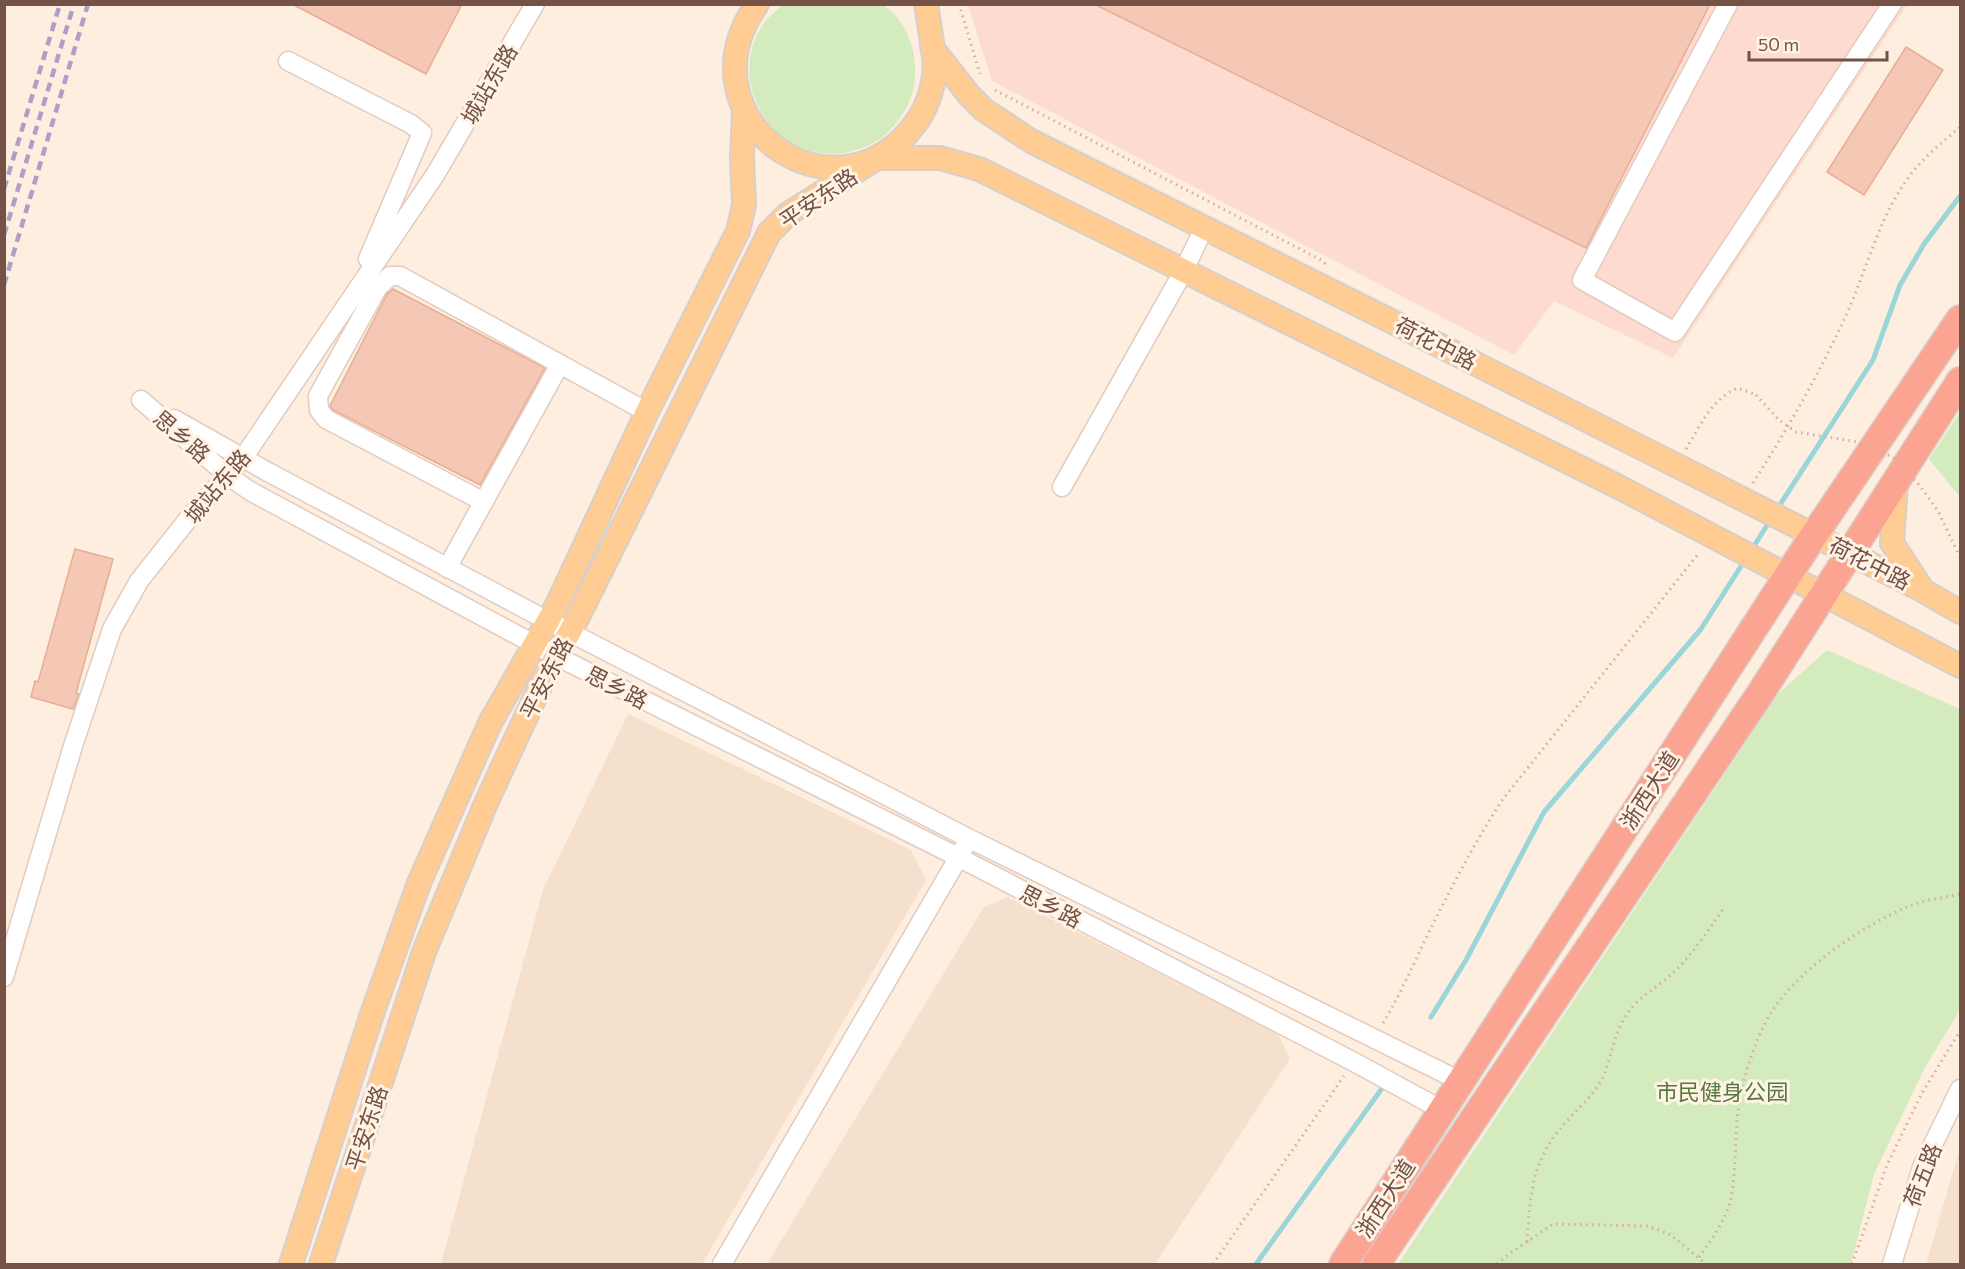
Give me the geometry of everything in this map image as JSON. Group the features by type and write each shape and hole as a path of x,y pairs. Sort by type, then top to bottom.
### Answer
{"highway":[{"name":"浙西大道","path":"1343,1264 1442,1110 1776,570 1814,535 1960,319"},
{"name":"浙西大道","path":"1376,1264 1760,694 1960,381"}],"main road":[{"path":"757,4 745,21 736,48 735,80 744,111 761,137 786,156 816,166 847,167 877,158 940,158 979,169 1613,484 1960,666"},
{"path":"912,4 922,18 933,49"},
{"path":"926,4 933,49"},
{"name":"平安东路","path":"321,1264 424,952 486,803 539,688 570,631 769,232 788,214 904,139 924,113 934,82 933,49"},
{"name":"荷花中路","path":"933,49 984,110 1006,127 1031,141 1923,590 1960,612"},
{"name":"平安东路","path":"291,1264 372,1014 419,883 490,723 548,621 647,412 738,231 744,205 742,158 744,111"},
{"path":"1896,482 1892,543 1923,590"}],"street":[{"name":"城站东路","path":"4,977 73,746 112,629 138,581 226,474 243,458 435,176 535,4"},
{"path":"1728,4 1582,280 1675,332 1892,4"},
{"path":"288,61 411,124 422,133 351,300"},
{"path":"1062,487 1183,272 1204,228"},
{"path":"484,502 326,419 319,410 318,396 378,287 390,276 400,276 647,412"},
{"path":"447,568 560,364"},
{"name":"思乡路","path":"1442,1110 958,857 556,656 260,497 226,474 141,400 447,568 970,839 1460,1081"},
{"path":"722,1264 970,839"},
{"name":"荷五路","path":"1892,1264 1922,1167 1960,1089"}],"path":[{"path":"959,4 980,74 985,81"},
{"path":"990,87 1321,260 1330,267"},
{"path":"1747,501 1751,486 1811,385 1847,312 1881,223 1894,198 1911,173 1929,153 1960,127"},
{"path":"1684,453 1706,414 1725,393 1738,388 1756,395 1779,420 1796,432 1858,442 1893,457 1938,511 1960,557"},
{"path":"1373,1038 1397,1000 1483,830 1503,799 1717,539"},
{"path":"1699,1257 1719,1227 1732,1195 1739,1109 1753,1051 1769,1016 1787,992 1816,963 1857,934 1908,906 1960,894"},
{"path":"1527,1242 1536,1169 1547,1145 1567,1120 1589,1099 1603,1078 1615,1034 1635,1004 1673,973 1699,944 1723,909"},
{"path":"1852,1264 1887,1165 1922,1093 1960,1031"},
{"path":"1212,1264 1354,1062"},
{"path":"1497,1264 1554,1224 1648,1226 1671,1234 1706,1264"}],"shaded area":[{"path":"968,5 1907,5 1673,358 1554,301 1514,355 992,81"},
{"path":"628,714 911,850 926,880 702,1264 441,1264 543,890"},
{"path":"1008,897 1278,1034 1290,1059 1155,1264 767,1264 984,907"},
{"path":"1960,1148 1960,1264 1926,1264"}],"green space":[{"path":"782,5 883,5 898,19 912,46 915,66 914,83 905,110 883,137 849,152 823,153 800,147 780,134 764,116 754,95 749,72 752,48 763,24"},
{"path":"1960,412 1960,497 1929,459"},
{"name":"市民健身公园","path":"1827,650 1960,709 1960,1010 1924,1069 1874,1174 1851,1264 1398,1264 1778,694"}],"building":[{"path":"292,4 462,4 426,74"},
{"path":"1094,4 1710,4 1586,248"},
{"path":"1906,47 1943,70 1864,195 1827,172"},
{"path":"393,289 545,368 480,485 333,410 330,406 387,294"},
{"path":"75,549 113,559 76,693 79,694 73,709 31,697 35,681 38,682"}],"waterway":[{"path":"1776,511 1873,360 1900,285 1924,244 1960,196"},
{"path":"1752,549 1771,519"},
{"path":"1431,1017 1466,960 1544,812 1701,629 1745,560"},
{"path":"1256,1264 1383,1087"}],"railway":[{"path":"4,189 60,4"},
{"path":"4,235 74,4"},
{"path":"4,285 88,4"}]}
